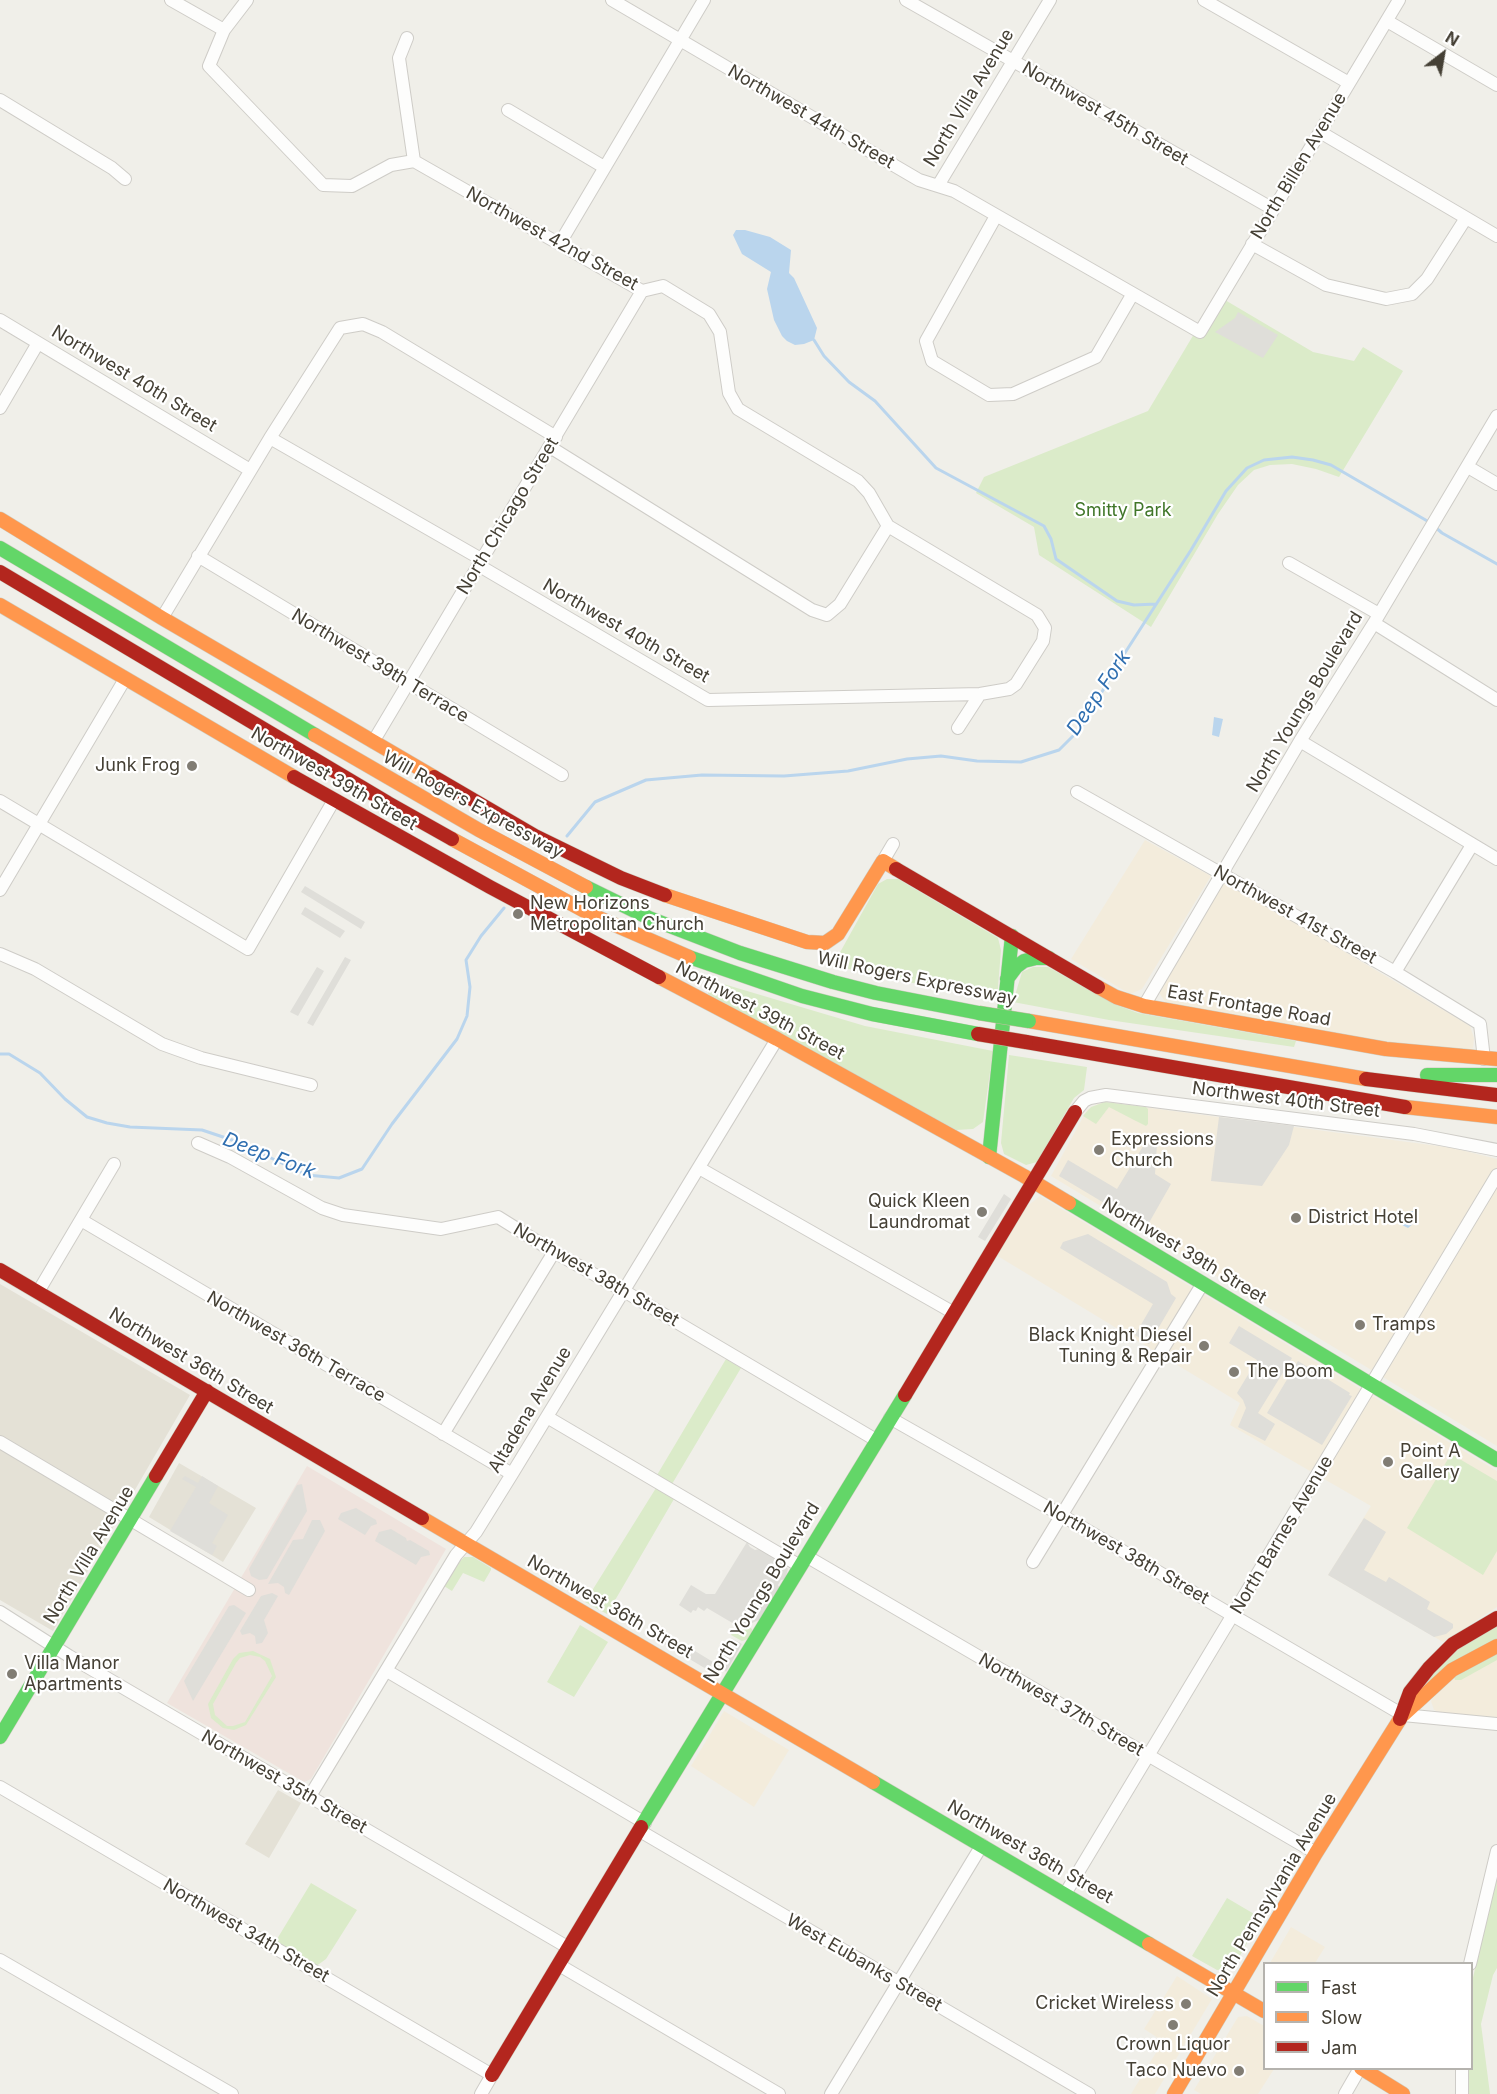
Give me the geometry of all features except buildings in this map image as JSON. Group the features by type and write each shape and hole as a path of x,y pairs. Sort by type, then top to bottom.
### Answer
{"main road":[{"path":"0,519 162,618 373,742 545,841 629,882 807,942 829,941 843,927 883,861 1012,936 989,1157"},
{"name":"Will Rogers Expressway","path":"0,548 220,680 559,874 640,914 740,953 833,982 886,995 1338,1075 1497,1095"},
{"path":"0,572 388,803 525,880 592,915 691,958 802,996 872,1014 1411,1108 1497,1117"},
{"name":"Northwest 39th Street","path":"0,605 334,800 521,904 777,1039 1034,1182 1497,1460"},
{"name":"East Frontage Road","path":"1012,936 1116,997 1144,1006 1386,1049 1491,1059"},
{"path":"1007,979 1024,961 1049,958"},
{"path":"1338,1075 1497,1075"},
{"name":"North Youngs Boulevard","path":"492,2075 1075,1112"},
{"name":"Northwest 36th Street","path":"0,1270 1263,2010"},
{"name":"North Villa Avenue","path":"0,1737 207,1391"},
{"name":"North Pennsylvania Avenue","path":"1403,1715 1410,1692 1441,1655 1467,1634 1497,1618"},
{"name":"North Pennsylvania Avenue","path":"1174,2094 1316,1852 1403,1715 1452,1670 1497,1646"},
{"path":"1363,2070 1403,2094"}],"street":[{"path":"171,0 224,30"},
{"path":"247,0 224,30 209,66 323,185 351,186 391,165 414,161 399,58 407,38"},
{"name":"Northwest 44th Street","path":"612,0 920,180 939,184 954,191 1131,295 1200,332"},
{"path":"560,243 704,0"},
{"name":"Northwest 45th Street","path":"906,0 1273,209"},
{"name":"North Villa Avenue","path":"939,184 1050,0"},
{"path":"1204,0 1349,83"},
{"name":"North Billen Avenue","path":"1200,332 1399,0"},
{"path":"1387,21 1497,85"},
{"path":"0,100 111,168 125,179"},
{"path":"508,110 604,167"},
{"path":"1320,132 1497,236"},
{"name":"Northwest 42nd Street","path":"414,161 642,291 663,286 709,314 720,332 729,393 738,409 858,480 869,493 888,526 1037,615 1045,628 1043,641 1016,684 1009,689 980,694"},
{"path":"996,216 926,341 932,361 989,395 1013,394 1096,357 1131,295"},
{"path":"1252,244 1326,285 1386,298 1412,294 1427,279 1466,218"},
{"name":"North Chicago Street","path":"373,742 642,291"},
{"name":"Northwest 40th Street","path":"0,320 250,470"},
{"path":"162,618 250,470 339,328 363,324 382,332 812,610 827,615 840,604 888,526"},
{"path":"0,408 38,343"},
{"name":"North Youngs Boulevard","path":"1144,1006 1300,741 1497,417"},
{"name":"Northwest 40th Street","path":"270,438 708,700 980,694"},
{"path":"1468,467 1497,484"},
{"name":"Northwest 39th Terrace","path":"198,556 561,775"},
{"path":"1289,563 1497,700"},
{"path":"0,890 125,680"},
{"path":"958,728 980,694"},
{"path":"1300,741 1497,859"},
{"name":"Northwest 41st Street","path":"1077,792 1395,972 1480,1024 1491,1059"},
{"path":"0,801 248,949 334,800"},
{"path":"883,861 894,844"},
{"path":"1395,972 1472,845"},
{"path":"0,954 35,969 162,1044 201,1058 311,1086"},
{"name":"Altadena Avenue","path":"310,1796 456,1555 476,1532 512,1474 777,1039"},
{"name":"Northwest 40th Street","path":"1075,1112 1084,1101 1106,1095 1414,1134 1497,1150"},
{"name":"Northwest 38th Street","path":"198,1143 230,1157 322,1208 343,1215 441,1229 498,1217 876,1440"},
{"path":"38,1292 114,1164"},
{"path":"699,1168 954,1313"},
{"name":"North Barnes Avenue","path":"1065,1894 1497,1175"},
{"name":"Northwest 36th Terrace","path":"81,1220 512,1474"},
{"path":"443,1434 554,1252"},
{"path":"1034,1562 1203,1283"},
{"name":"Northwest 37th Street","path":"547,1417 1316,1852"},
{"name":"Northwest 38th Street","path":"890,1418 1403,1715 1497,1724"},
{"path":"0,1442 249,1590"},
{"name":"Northwest 35th Street","path":"0,1612 569,1948"},
{"name":"West Eubanks Street","path":"387,1671 898,1983 1089,2094"},
{"name":"Northwest 34th Street","path":"0,1787 492,2075"},
{"path":"831,2094 981,1845"},
{"path":"1470,1962 1497,1851"},
{"path":"0,1960 232,2094"},
{"path":"559,1965 779,2094"},
{"path":"1345,2094 1359,2070"},
{"path":"1462,2070 1462,2094"},
{"name":"North Youngs Boulevard","path":"481,2094 492,2075"}],"shaded area":[{"path":"1238,312 1278,335 1263,358 1215,332 1235,318"},
{"path":"1145,840 1211,876 1142,989 1130,994 1071,959"},
{"path":"1223,884 1232,885 1470,1026 1474,1038 1473,1048 1458,1053 1413,1047 1166,1003 1160,994 1160,987"},
{"path":"305,886 365,922 361,929 301,892"},
{"path":"305,907 345,931 340,938 301,914"},
{"path":"345,957 351,960 313,1026 307,1023"},
{"path":"317,967 324,971 298,1016 290,1012"},
{"path":"1105,1102 1453,1148 1497,1159 1497,1446 1051,1176 1087,1110"},
{"path":"1219,1117 1294,1126 1289,1145 1262,1186 1211,1181"},
{"path":"1145,1143 1157,1144 1155,1174 1171,1184 1146,1228 1059,1176 1068,1160 1117,1189"},
{"path":"1004,1194 1011,1199 985,1241 978,1237"},
{"path":"1040,1196 1497,1471 1497,1607 1443,1642 1328,1575 1371,1506 1230,1425 1240,1403 996,1255 1026,1207"},
{"path":"1088,1234 1167,1282 1171,1294 1176,1298 1149,1344 1135,1335 1153,1304 1060,1248 1063,1242"},
{"path":"0,1284 190,1395 53,1631 0,1600"},
{"path":"1239,1326 1292,1358 1258,1413 1275,1424 1265,1441 1238,1427 1246,1408 1237,1393 1257,1360 1229,1343"},
{"path":"1298,1361 1352,1396 1322,1445 1267,1413"},
{"path":"179,1463 256,1508 223,1562 149,1517"},
{"path":"307,1466 446,1549 311,1779 304,1782 167,1703"},
{"path":"185,1476 198,1483 202,1476 218,1486 209,1503 228,1515 212,1543 217,1546 212,1555 170,1531 196,1487 182,1479"},
{"path":"302,1484 307,1511 267,1579 259,1580 251,1576 249,1569 297,1485"},
{"path":"356,1508 376,1520 377,1524 371,1526 365,1535 338,1519 341,1513"},
{"path":"1364,1518 1386,1532 1364,1570 1386,1582 1389,1577 1430,1602 1427,1609 1453,1624 1453,1628 1446,1634 1434,1637 1328,1575"},
{"path":"312,1520 320,1520 325,1531 289,1595 278,1583 268,1584 293,1540 303,1539"},
{"path":"391,1529 407,1541 410,1540 429,1551 430,1555 421,1557 416,1565 375,1541 379,1532"},
{"path":"747,1542 750,1547 755,1550 759,1549 784,1564 788,1569 785,1579 781,1580 778,1585 780,1589 761,1619 741,1628 707,1608 704,1611 698,1607 691,1613 679,1605 691,1585 706,1594 715,1594"},
{"path":"272,1593 278,1596 264,1620 268,1633 262,1643 256,1644 255,1636 250,1633 242,1635 240,1631 261,1596"},
{"path":"234,1605 246,1613 193,1701 184,1681 229,1606"},
{"path":"664,1632 713,1662 708,1670 659,1641"},
{"path":"731,1638 742,1644 726,1672 718,1662 720,1659 727,1663 729,1659 722,1654"},
{"path":"1497,1652 1497,1717 1444,1714 1434,1710 1431,1701 1436,1693 1454,1677"},
{"path":"724,1711 789,1750 754,1807 691,1766"},
{"path":"278,1790 301,1803 269,1858 245,1844"},
{"path":"1291,1927 1325,1947 1316,1962 1271,1962"},
{"path":"1177,1976 1212,1999 1155,2094 1131,2094 1163,2041 1144,2029"},
{"path":"1247,2016 1263,2025 1263,2070 1273,2070 1258,2094 1201,2094 1194,2090 1238,2017"}],"green space":[{"name":"Smitty Park","path":"1225,300 1313,352 1354,361 1363,347 1403,371 1339,477 1292,464 1270,465 1254,470 1238,485 1218,514 1151,627 1039,555 1034,527 976,493 984,477 1148,411 1194,334 1202,339"},
{"path":"887,879 898,879 998,938 1001,950 997,1000 833,965 878,884"},
{"path":"1033,967 1048,967 1114,1004 1138,1013 1296,1041 1294,1047 1109,1020 1013,1002 1022,972"},
{"path":"710,980 865,1026 993,1051 983,1122 973,1129 956,1130 708,994"},
{"path":"1009,1055 1087,1067 1084,1090 1074,1098 1037,1162 1026,1165 1004,1154 1001,1143"},
{"path":"1105,1102 1146,1107 1148,1124 1146,1126 1109,1107 1096,1124 1083,1116 1091,1107"},
{"path":"726,1359 741,1368 672,1484 657,1475"},
{"path":"1451,1454 1497,1481 1497,1551 1483,1575 1407,1528"},
{"path":"656,1488 674,1499 607,1614 585,1602"},
{"path":"464,1557 473,1557 491,1570 484,1582 463,1573 452,1591 444,1586"},
{"path":"580,1625 608,1642 574,1697 547,1682"},
{"path":"1497,1625 1497,1640 1421,1686 1453,1651"},
{"path":"748,1626 752,1629 752,1633 748,1639 742,1641 731,1635 736,1627 741,1629"},
{"path":"253,1651 270,1659 276,1677 246,1725 234,1730 223,1728 211,1718 208,1704 233,1659 239,1653","holes":["250,1655 260,1657 265,1661 272,1676 245,1722 227,1726 215,1715 213,1704 240,1658"]},
{"path":"1497,1652 1497,1660 1461,1680 1455,1680 1454,1677"},
{"path":"1497,1872 1497,1968 1493,1975 1481,2024 1490,2094 1467,2094 1466,2070 1473,2070 1473,1978"},
{"path":"311,1883 357,1910 326,1959 315,1967 274,1944"},
{"path":"1227,1898 1261,1918 1233,1968 1217,1970 1192,1956"}],"water":[{"path":"736,230 745,230 770,237 791,250 789,273 794,278 817,328 814,340 795,345 782,336 774,320 767,289 771,272 742,254 733,235"},
{"path":"1214,717 1223,719 1219,737 1212,735"},
{"path":"1409,1211 1416,1213 1415,1222 1408,1228 1402,1225 1402,1222"}],"waterway":[{"path":"814,340 824,356 849,382 875,401 936,468 1044,526 1051,539 1056,559 1117,601 1134,605 1156,604"},
{"name":"Deep Fork","path":"567,836 595,802 646,780 702,775 784,776 848,771 907,759 941,756 977,761 1021,762 1059,750 1081,728 1121,659 1226,491 1247,468 1264,460 1292,457 1331,465 1429,522"},
{"name":"Deep Fork","path":"1434,526 1442,533 1497,564"},
{"name":"Deep Fork","path":"0,1054 9,1054 40,1073 65,1099 87,1117 130,1127 202,1130 235,1141 307,1175 339,1178 362,1169 392,1124 457,1039 467,1016 470,987 466,960 481,936 504,908"}],"traffic: fast":[{"path":"0,548 315,735"},
{"path":"586,887 649,918 740,953 876,993 979,1013"},
{"path":"989,1157 1012,936"},
{"path":"689,957 802,996 872,1014 978,1034"},
{"path":"1007,979 1024,961 1049,958"},
{"path":"979,1013 1029,1021"},
{"path":"1427,1075 1497,1075"},
{"path":"1069,1203 1497,1460"},
{"path":"641,1827 905,1395"},
{"path":"0,1737 156,1476"},
{"path":"873,1782 1149,1944"}],"traffic: slow":[{"path":"0,519 162,618 434,777"},
{"path":"0,605 294,777"},
{"path":"315,735 479,830 586,887"},
{"path":"452,839 592,915 689,957"},
{"path":"665,895 807,942 825,943 838,934 883,861 896,869"},
{"path":"659,977 777,1039 1069,1203"},
{"path":"1098,987 1116,997 1144,1006 1386,1049 1497,1059"},
{"path":"1029,1021 1366,1079"},
{"path":"1405,1107 1497,1117"},
{"path":"422,1518 873,1782"},
{"path":"1403,1715 1452,1670 1497,1646"},
{"path":"1174,2094 1316,1853 1400,1719"},
{"path":"1149,1944 1263,2010"},
{"path":"1364,2070 1403,2094"}],"traffic: jam":[{"path":"0,572 452,839"},
{"path":"294,777 490,887 659,977"},
{"path":"434,777 535,836 621,878 665,895"},
{"path":"896,869 1098,987"},
{"path":"978,1034 1026,1042"},
{"path":"1026,1042 1405,1107"},
{"path":"1366,1079 1497,1095"},
{"path":"905,1395 1075,1112"},
{"path":"0,1270 422,1518"},
{"path":"156,1476 207,1391"},
{"path":"1400,1719 1410,1692 1429,1668 1453,1644 1497,1618"},
{"path":"492,2075 641,1827"}],"place":[{"name":"Junk Frog","path":"192,766"},
{"name":"New Horizons Metropolitan Church","path":"518,914"},
{"name":"Expressions Church","path":"1099,1150"},
{"name":"Quick Kleen Laundromat","path":"982,1212"},
{"name":"District Hotel","path":"1296,1218"},
{"name":"Tramps","path":"1360,1325"},
{"name":"Black Knight Diesel Tuning & Repair","path":"1204,1346"},
{"name":"The Boom","path":"1234,1372"},
{"name":"Point A Gallery","path":"1388,1462"},
{"name":"Villa Manor Apartments","path":"12,1674"},
{"name":"Cricket Wireless","path":"1186,2004"},
{"name":"Crown Liquor","path":"1173,2025"},
{"name":"Taco Nuevo","path":"1239,2071"}]}
